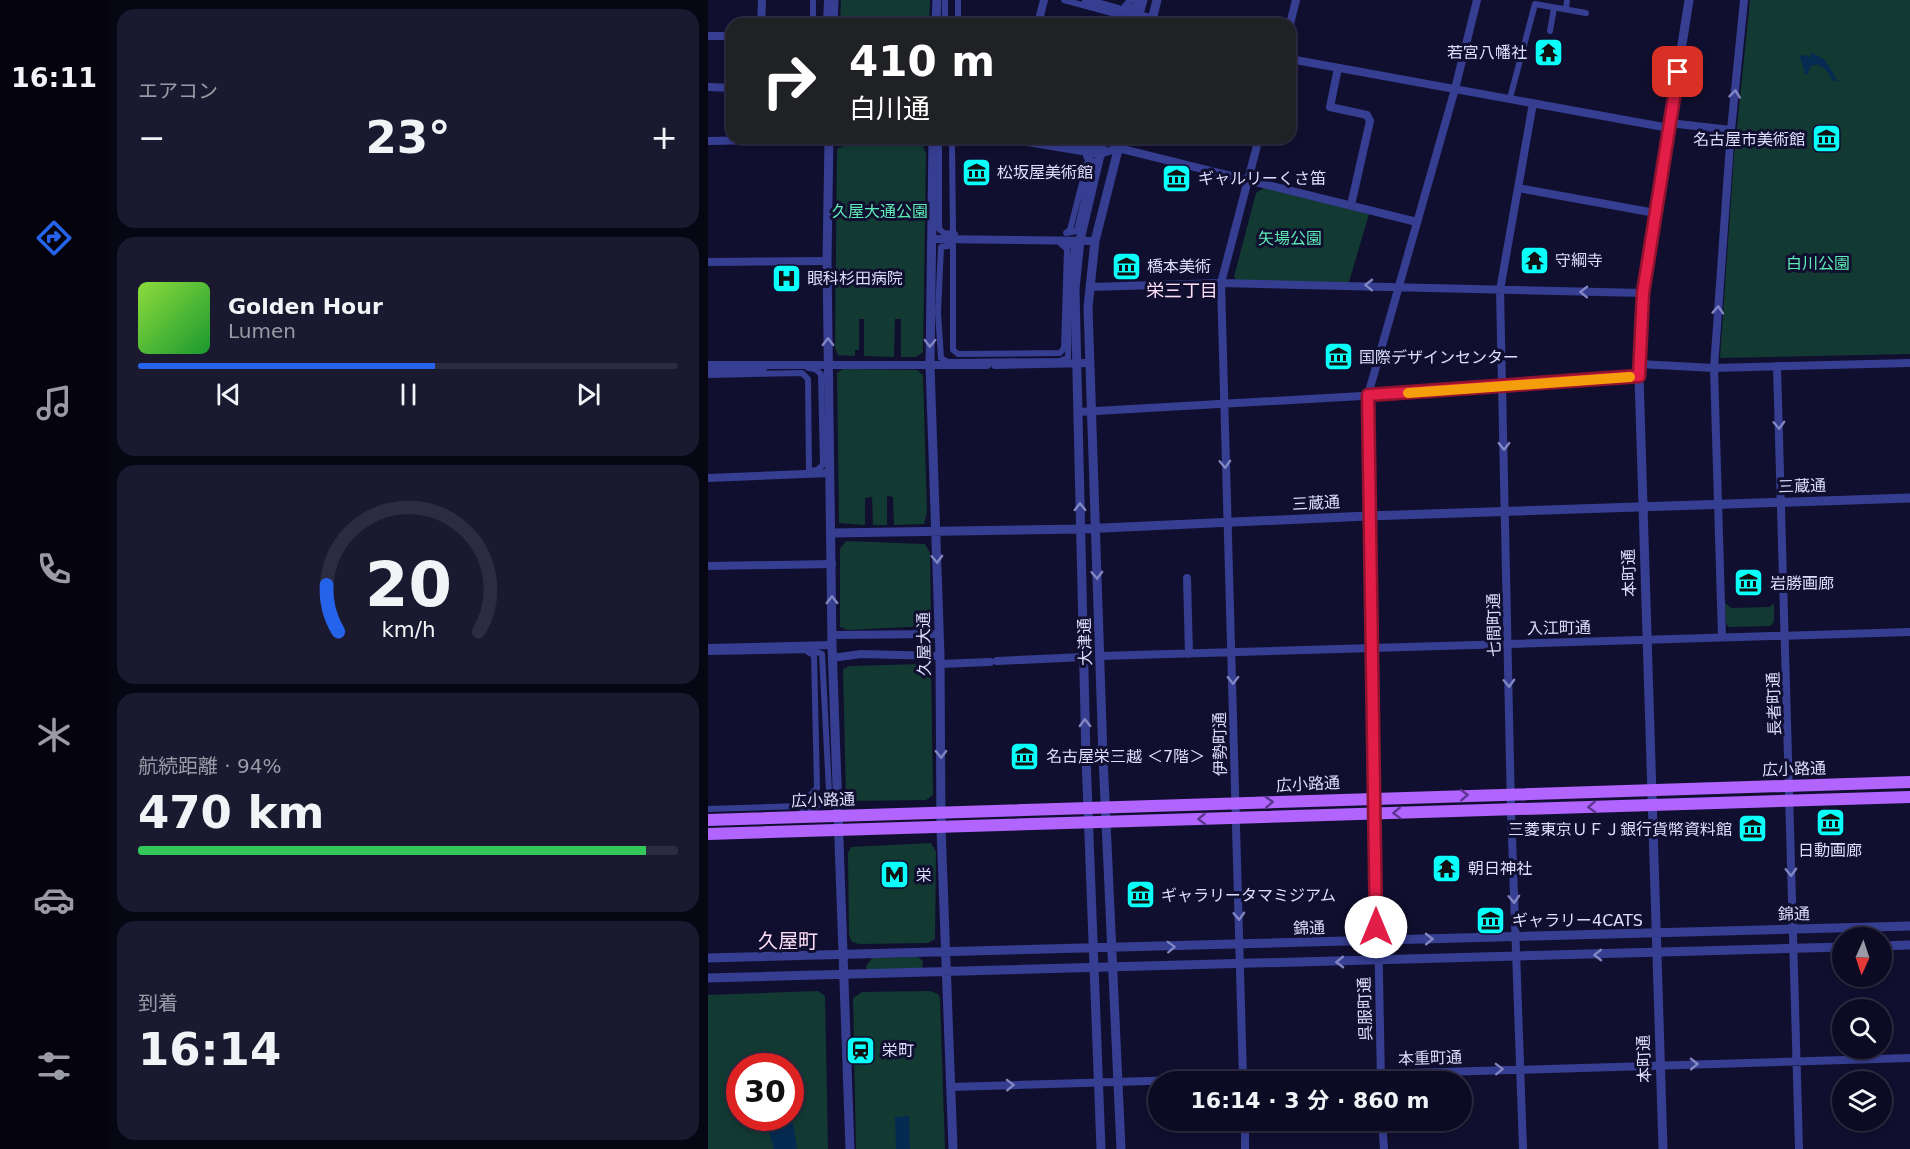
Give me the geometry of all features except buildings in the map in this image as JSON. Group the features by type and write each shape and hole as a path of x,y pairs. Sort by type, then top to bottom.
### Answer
{"main road":[{"name":"広小路通","path":"708,820 1088,806 1235,804 1910,782"},
{"name":"広小路通","path":"708,834 1910,797"}],"street":[{"path":"761,18 762,0"},
{"path":"813,0 813,18"},
{"path":"826,0 826,18"},
{"path":"833,18 834,0"},
{"path":"936,18 937,0"},
{"path":"945,0 945,18"},
{"path":"957,18 958,0"},
{"path":"1040,18 1044,0"},
{"path":"1064,0 1123,16 1123,18"},
{"path":"1075,0 1128,15 1129,18"},
{"path":"1086,0 1135,18"},
{"path":"1130,0 1125,6 1133,7 1136,0"},
{"path":"1138,18 1143,0"},
{"path":"1153,18 1157,0"},
{"path":"1292,18 1296,0"},
{"name":"呉服町通","path":"1381,1071 1376,940 1368,395 1455,89 1477,0"},
{"path":"1566,9 1567,0"},
{"name":"本町通","path":"1663,1149 1650,805 1639,364 1643,293 1689,0"},
{"path":"1722,637 1714,368 1731,130 1744,0"},
{"path":"1510,99 1535,4 1586,13"},
{"path":"1550,31 1554,8"},
{"path":"708,36 726,36"},
{"path":"1296,60 1669,126 1731,130"},
{"path":"1338,68 1329,107 1367,116 1370,121 1351,206"},
{"path":"708,87 726,88"},
{"name":"七間町通","path":"1523,1149 1511,810 1500,290 1533,103"},
{"path":"708,141 726,140"},
{"path":"829,144 827,261 832,658 850,1149"},
{"name":"久屋大通","path":"933,144 930,366 940,660 941,828 953,1149"},
{"path":"939,144 939,229 944,233 955,234 952,232 952,144"},
{"path":"1042,144 1100,154 1118,148 1417,222"},
{"path":"1060,144 1090,149 1099,144"},
{"path":"1076,144 1088,146 1093,144"},
{"name":"大津通","path":"1101,144 1080,240 1075,289 1088,806 1101,1149"},
{"name":"大津通","path":"1119,144 1095,241 1090,287 1090,363 1106,823 1121,1149"},
{"name":"伊勢町通","path":"1243,1071 1228,522 1222,405 1221,283 1257,144"},
{"path":"1086,156 1093,161 1077,231 1066,233 1070,230 1088,160 1086,156"},
{"path":"1518,188 1655,213"},
{"path":"932,239 1095,241"},
{"path":"1061,244 1071,244 1074,249 1070,267 1068,358 1059,361 948,362 941,358 938,312 940,249 953,245 953,350 958,354 1059,353 1064,348 1067,249 1061,244"},
{"path":"708,262 827,261"},
{"path":"1090,287 1221,283 1643,293"},
{"path":"708,364 930,366 1090,363"},
{"path":"1639,364 1714,368 1910,363"},
{"name":"長者町通","path":"1777,366 1793,929 1796,949 1799,1149"},
{"path":"708,369 808,368 818,371 821,375 821,468 809,471 808,378 802,373 708,375"},
{"path":"1078,412 1502,388 1639,376"},
{"path":"708,478 830,473"},
{"name":"三蔵通","path":"832,533 1081,529 1368,516 1910,498"},
{"path":"708,566 832,564"},
{"path":"1187,578 1189,654"},
{"name":"入江町通","path":"1100,656 1910,632"},
{"path":"708,648 939,634"},
{"path":"708,653 812,650 821,652 824,658 829,791 821,803 806,811 708,815"},
{"path":"708,653 811,652 814,655 817,788 800,806 708,809"},
{"path":"832,658 861,654 940,660 993,661 1084,657"},
{"name":"錦通","path":"708,958 1094,950 1910,926"},
{"path":"1892,946 1910,945"},
{"name":"錦通","path":"708,978 1832,947"},
{"name":"本重町通","path":"1472,1072 1521,1068 1910,1058"},
{"name":"本重町通","path":"951,1087 1148,1081"},
{"path":"1245,1131 1245,1149"},
{"path":"1383,1131 1384,1149"}],"green space":[{"path":"841,0 930,0 929,18 840,18"},
{"name":"白川公園","path":"1750,0 1910,0 1910,354 1720,358 1734,156"},
{"name":"久屋大通公園","path":"922,144 926,153 923,352 916,357 901,357 901,319 895,319 894,357 864,356 864,319 859,319 859,350 855,350 855,356 838,355 835,348 837,149 845,145"},
{"name":"矢場公園","path":"1264,188 1369,214 1349,282 1237,281 1234,277 1256,193"},
{"path":"843,369 917,370 923,375 927,512 924,524 894,525 893,497 887,496 887,525 873,525 872,497 865,498 865,525 839,523 837,373"},
{"path":"846,541 925,544 930,553 931,619 929,626 848,630 840,627 840,549"},
{"path":"1725,603 1731,608 1770,607 1774,603 1774,622 1770,626 1729,627 1726,624"},
{"path":"924,664 931,669 933,795 926,800 850,801 846,796 843,669 849,666"},
{"path":"931,843 936,852 935,939 928,943 859,944 852,942 849,935 848,853 851,847"},
{"path":"918,957 923,961 922,968 867,970 866,966 872,958"},
{"path":"818,991 825,996 828,1149 708,1149 708,995"},
{"path":"930,991 938,994 940,998 945,1149 856,1149 853,998 862,992"}],"water":[{"path":"1811,53 1824,59 1838,81 1833,81 1826,70 1817,64 1811,66 1807,75 1805,74 1800,56 1806,55 1810,58"},
{"path":"909,1116 910,1149 896,1149 895,1117"},
{"path":"769,1131 794,1131 797,1149 774,1149"}],"slow traffic":[{"path":"1408,393 1630,377"}],"place":[{"name":"若宮八幡社","path":"1548,52"},
{"name":"名古屋市美術館","path":"1826,139"},
{"name":"松坂屋美術館","path":"976,172"},
{"name":"ギャルリーくさ笛","path":"1177,178"},
{"name":"守綱寺","path":"1534,260"},
{"name":"橋本美術","path":"1126,266"},
{"name":"眼科杉田病院","path":"786,278"},
{"name":"国際デザインセンター","path":"1338,357"},
{"name":"岩勝画廊","path":"1749,583"},
{"name":"名古屋栄三越 ＜7階＞","path":"1025,756"},
{"name":"日動画廊","path":"1830,822"},
{"name":"三菱東京ＵＦＪ銀行貨幣資料館","path":"1753,829"},
{"name":"朝日神社","path":"1447,868"},
{"name":"栄","path":"895,875"},
{"name":"ギャラリータマミジアム","path":"1140,895"},
{"name":"ギャラリー4CATS","path":"1491,920"},
{"name":"栄町","path":"861,1050"}],"district":[{"name":"栄三丁目","path":"1182,290"},
{"name":"久屋町","path":"788,941"}],"route":[{"path":"1376,927 1368,516 1368,395 1502,388 1639,376 1643,293 1678,72"}]}
